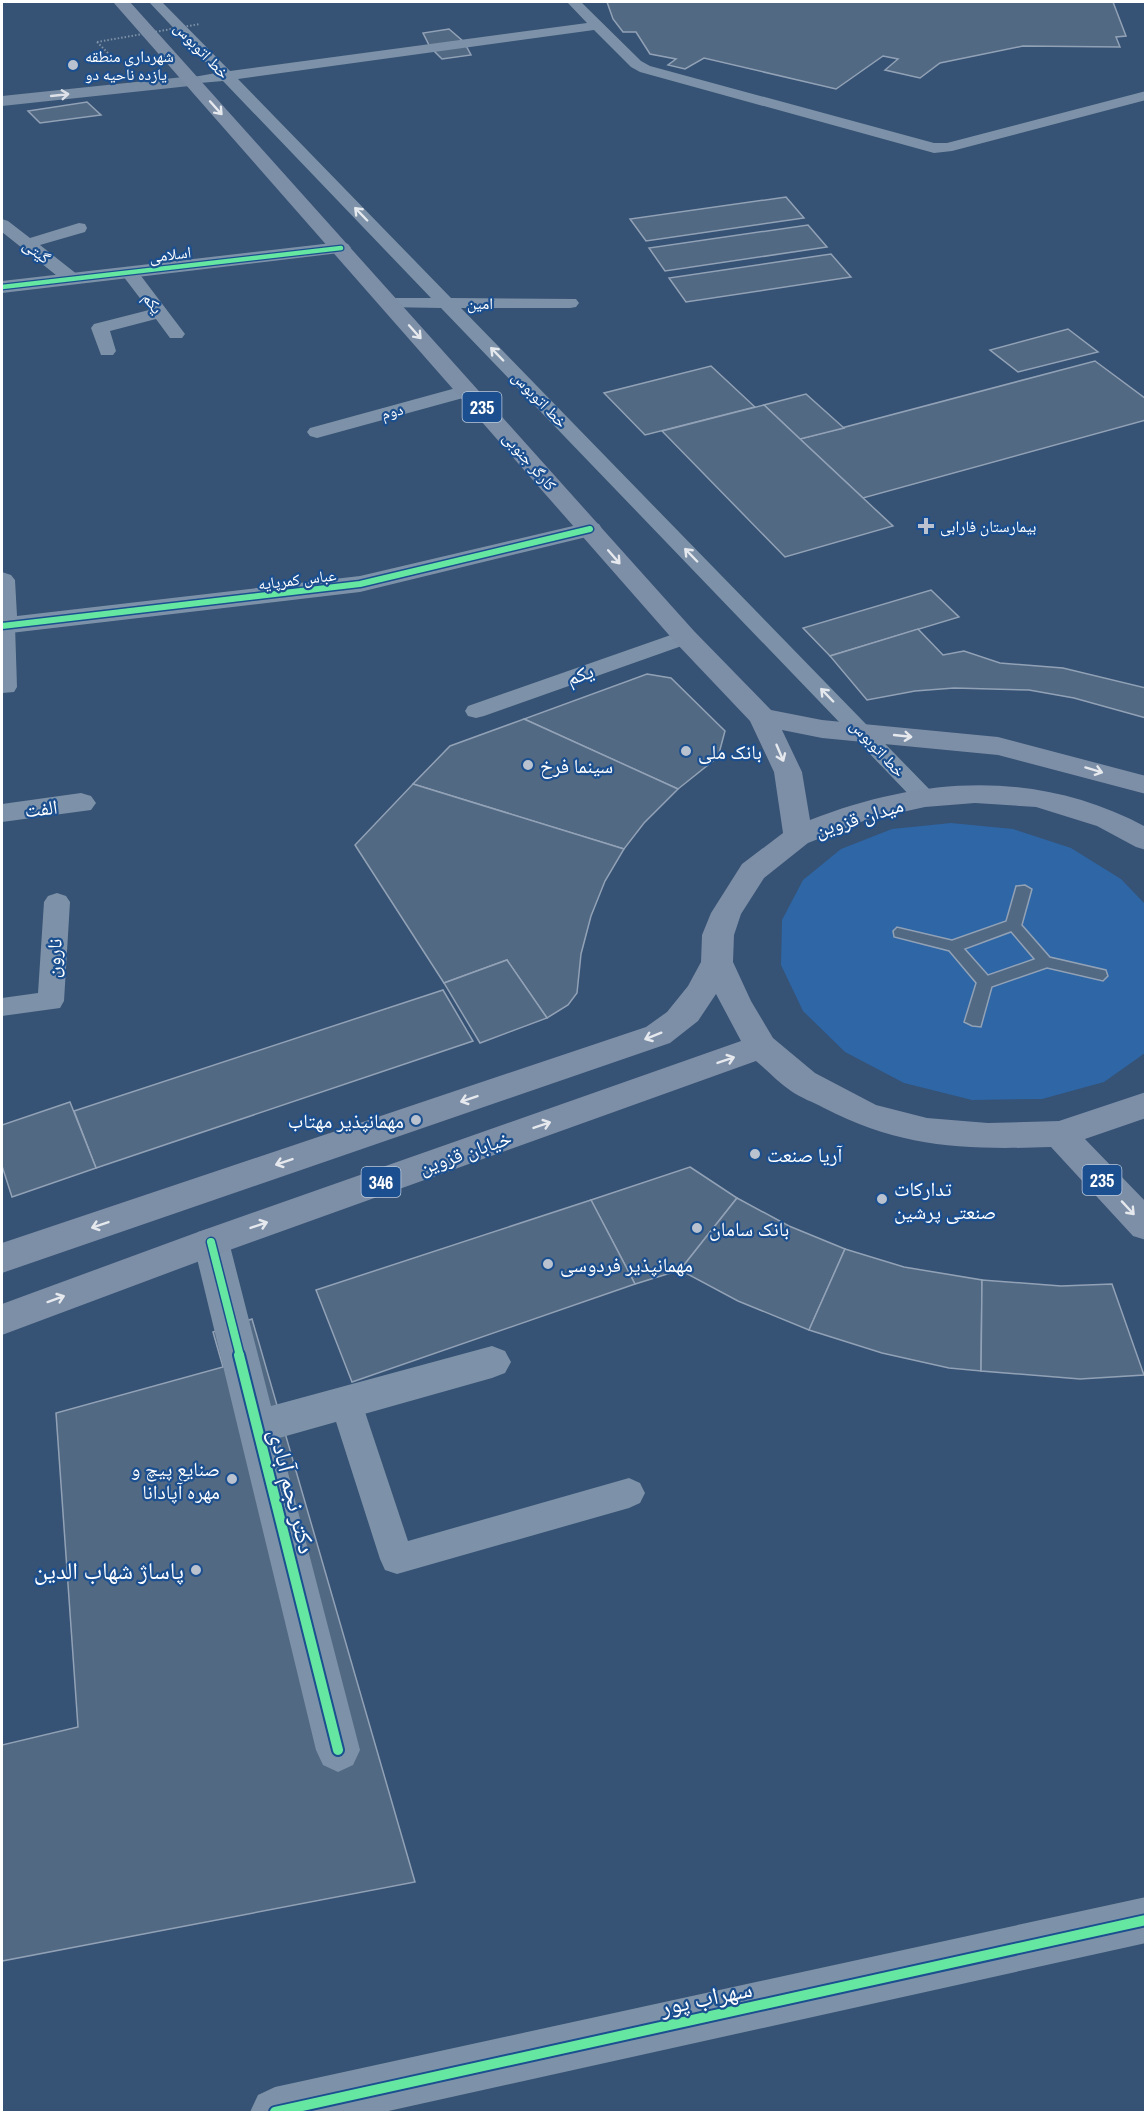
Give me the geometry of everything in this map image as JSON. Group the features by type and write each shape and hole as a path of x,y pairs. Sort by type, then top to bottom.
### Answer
{"main road":[{"name":"کارگر جنوبی","path":"121,2 685,637 762,717 788,772 798,836"},
{"path":"762,717 822,729 998,746 1082,766 1146,785"},
{"name":"میدان قزوین","path":"1146,840 1107,819 1038,798 975,794 925,798 859,812 798,836 753,872 726,913 718,935 717,962 735,1002 761,1047 803,1083 867,1115 927,1131 988,1136 1059,1134 1146,1105"},
{"path":"2,1258 658,1035 687,1015 717,962"},
{"name":"خیابان قزوین","path":"2,1320 211,1242 761,1047"},
{"name":"235","path":"1059,1134 1146,1226"}],"street":[{"path":"2,101 193,81"},
{"name":"اسلامی","path":"2,287 341,248"},
{"name":"عباس کمرپایه","path":"3,626 360,585 590,529"},
{"path":"2,580 3,626"},
{"name":"الفت","path":"2,813 81,803"},
{"name":"دکتر نجم آبادی","path":"211,1242 338,1750"},
{"path":"257,1427 492,1362"},
{"name":"سهراب پور","path":"274,2112 1146,1920"}],"lane":[{"name":"خط اتوبوس","path":"155,2 925,798"},
{"path":"574,2 636,64 654,72 934,148 947,148 1146,95"},
{"path":"193,81 598,24"},
{"name":"گیتی","path":"2,224 72,279"},
{"path":"27,244 79,228"},
{"name":"یکم","path":"129,272 176,334"},
{"name":"امین","path":"390,303 570,303"},
{"path":"107,351 100,328 160,313"},
{"name":"دوم","path":"317,432 467,391"},
{"path":"3,626 6,687"},
{"name":"یکم","path":"476,711 685,637"},
{"name":"نارون","path":"2,1007 51,1001 57,902"},
{"path":"346,1403 397,1559 629,1493"}],"path":[{"path":"97,42 200,24"}],"shaded area":[{"path":"951,823 1013,829 1071,848 1121,879 1145,904 1145,1053 1104,1082 1042,1099 972,1100 904,1083 845,1052 803,1011 781,965 782,920 803,880 841,849 892,829"}],"building":[{"path":"607,2 1113,2 1126,36 1116,37 1120,47 1023,46 940,63 920,78 885,70 898,59 883,56 836,89 704,58 685,69 668,65 676,59 650,54 636,32 623,32 613,19"},
{"path":"449,29 464,42 471,55 442,59 430,47 423,33"},
{"path":"87,102 101,115 40,123 28,111"},
{"path":"786,197 804,218 646,241 630,219"},
{"path":"808,225 827,247 665,271 649,248"},
{"path":"831,254 851,277 686,302 669,278"},
{"path":"1068,329 1098,352 1018,372 990,350"},
{"path":"1095,361 1146,399 1146,420 863,498 800,439"},
{"path":"711,366 755,407 645,435 604,393"},
{"path":"806,394 844,428 800,439 764,405"},
{"path":"764,405 893,526 785,557 662,431"},
{"path":"931,590 959,617 830,656 803,628"},
{"path":"918,629 943,655 964,651 1000,663 1063,668 1146,688 1146,718 1074,698 1029,690 954,688 915,691 867,700 830,656"},
{"path":"647,674 671,678 725,731 718,757 678,789 524,719"},
{"name":"سینما فرخ","path":"524,719 678,789 644,823 624,849 413,784 450,746"},
{"path":"413,784 624,849 605,881 591,916 581,954 577,993 568,1005 547,1018 507,960 444,983 355,845"},
{"path":"1025,885 1032,889 1022,925 1050,957 1106,970 1108,976 1103,981 1047,968 992,987 981,1027 972,1026 964,1022 976,983 949,951 894,937 893,931 897,927 952,940 1006,921 1016,886","holes":["1011,932 1034,959 988,975 965,949"]},
{"path":"507,960 547,1018 480,1043 444,983"},
{"path":"443,990 473,1041 96,1168 74,1111"},
{"path":"70,1102 96,1168 12,1197 2,1166 2,1125"},
{"path":"690,1167 737,1198 680,1270 635,1284 591,1200"},
{"path":"737,1198 789,1226 845,1249 809,1330 738,1301 680,1270"},
{"path":"591,1200 635,1284 352,1382 316,1290"},
{"path":"845,1249 904,1267 982,1280 981,1371 949,1368 882,1353 809,1330"},
{"path":"982,1280 1061,1286 1112,1284 1144,1375 1080,1379 981,1371"},
{"name":"پاساژ شهاب الدین","path":"252,1319 415,1882 2,1961 2,1745 78,1727 56,1413 223,1367 213,1332"}],"cycle path":[{"path":"2,287 341,248"},
{"path":"2,626 360,584 590,529"},
{"path":"211,1242 338,1750"},
{"path":"275,2112 1146,1920"}],"place":[{"name":"شهرداری منطقه یازده ناحیه دو","path":"73,65"},
{"name":"بیمارستان فارابی","path":"926,526"},
{"name":"بانک ملی","path":"686,751"},
{"name":"سینما فرخ","path":"528,765"},
{"name":"مهمانپذیر مهتاب","path":"416,1120"},
{"name":"آریا صنعت","path":"755,1154"},
{"name":"تدارکات صنعتی پرشین","path":"882,1199"},
{"name":"بانک سامان","path":"697,1228"},
{"name":"مهمانپذیر فردوسی","path":"548,1264"},
{"name":"صنایع پیچ و مهره آپادانا","path":"232,1479"},
{"name":"پاساژ شهاب الدین","path":"196,1570"}]}
